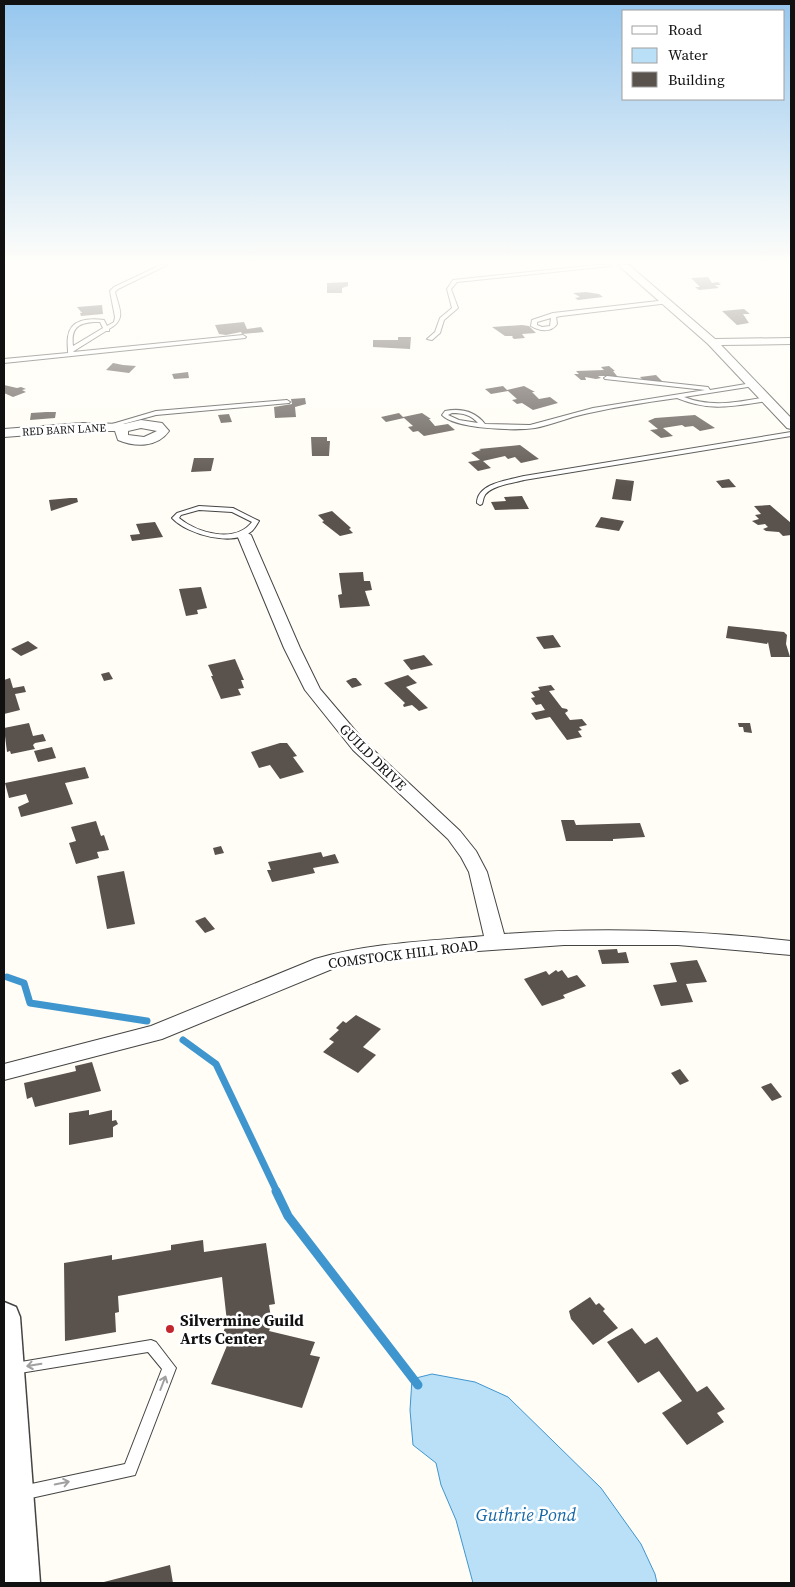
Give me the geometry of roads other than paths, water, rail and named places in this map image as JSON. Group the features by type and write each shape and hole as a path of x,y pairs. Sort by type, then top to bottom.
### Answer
{"street":[{"path":"709,339 791,425"},
{"path":"712,342 791,342"},
{"name":"RED BARN LANE","path":"4,433 70,427 124,428"},
{"name":"GUILD DRIVE","path":"244,535 292,648 313,690 359,746 454,835 469,855 478,872 496,943"},
{"name":"COMSTOCK HILL ROAD","path":"4,1072 155,1033 193,1019 322,964 378,954 548,939 648,937 710,940 791,948"},
{"path":"4,1317 21,1583"}],"lane":[{"path":"69,339 71,352"},
{"path":"71,352 92,339"},
{"path":"4,361 71,352 219,339"},
{"path":"608,378 718,390"},
{"path":"482,424 479,419 467,413 448,412 445,415 450,420 505,428 529,428 592,410 752,385"},
{"path":"678,397 699,406 711,407 766,399"},
{"path":"105,427 156,413 287,402"},
{"path":"480,503 481,494 486,490 524,478 791,434"},
{"path":"199,508 233,510 256,522 253,528 244,535 216,536 180,524 175,518 179,514 199,508"},
{"path":"7,1369 151,1346 169,1368 130,1470 15,1495"}],"water":[{"name":"Guthrie Pond","path":"432,1374 475,1382 508,1397 601,1488 641,1544 655,1574 657,1583 473,1583 456,1520 441,1485 436,1463 413,1445 410,1410 412,1379"}],"waterway":[{"path":"7,977 24,983 30,1003 147,1021"},
{"path":"183,1040 216,1064 277,1192"},
{"path":"276,1191 288,1216 418,1385"}],"place":[{"name":"Silvermine Guild Arts Center","path":"170,1329"}]}
